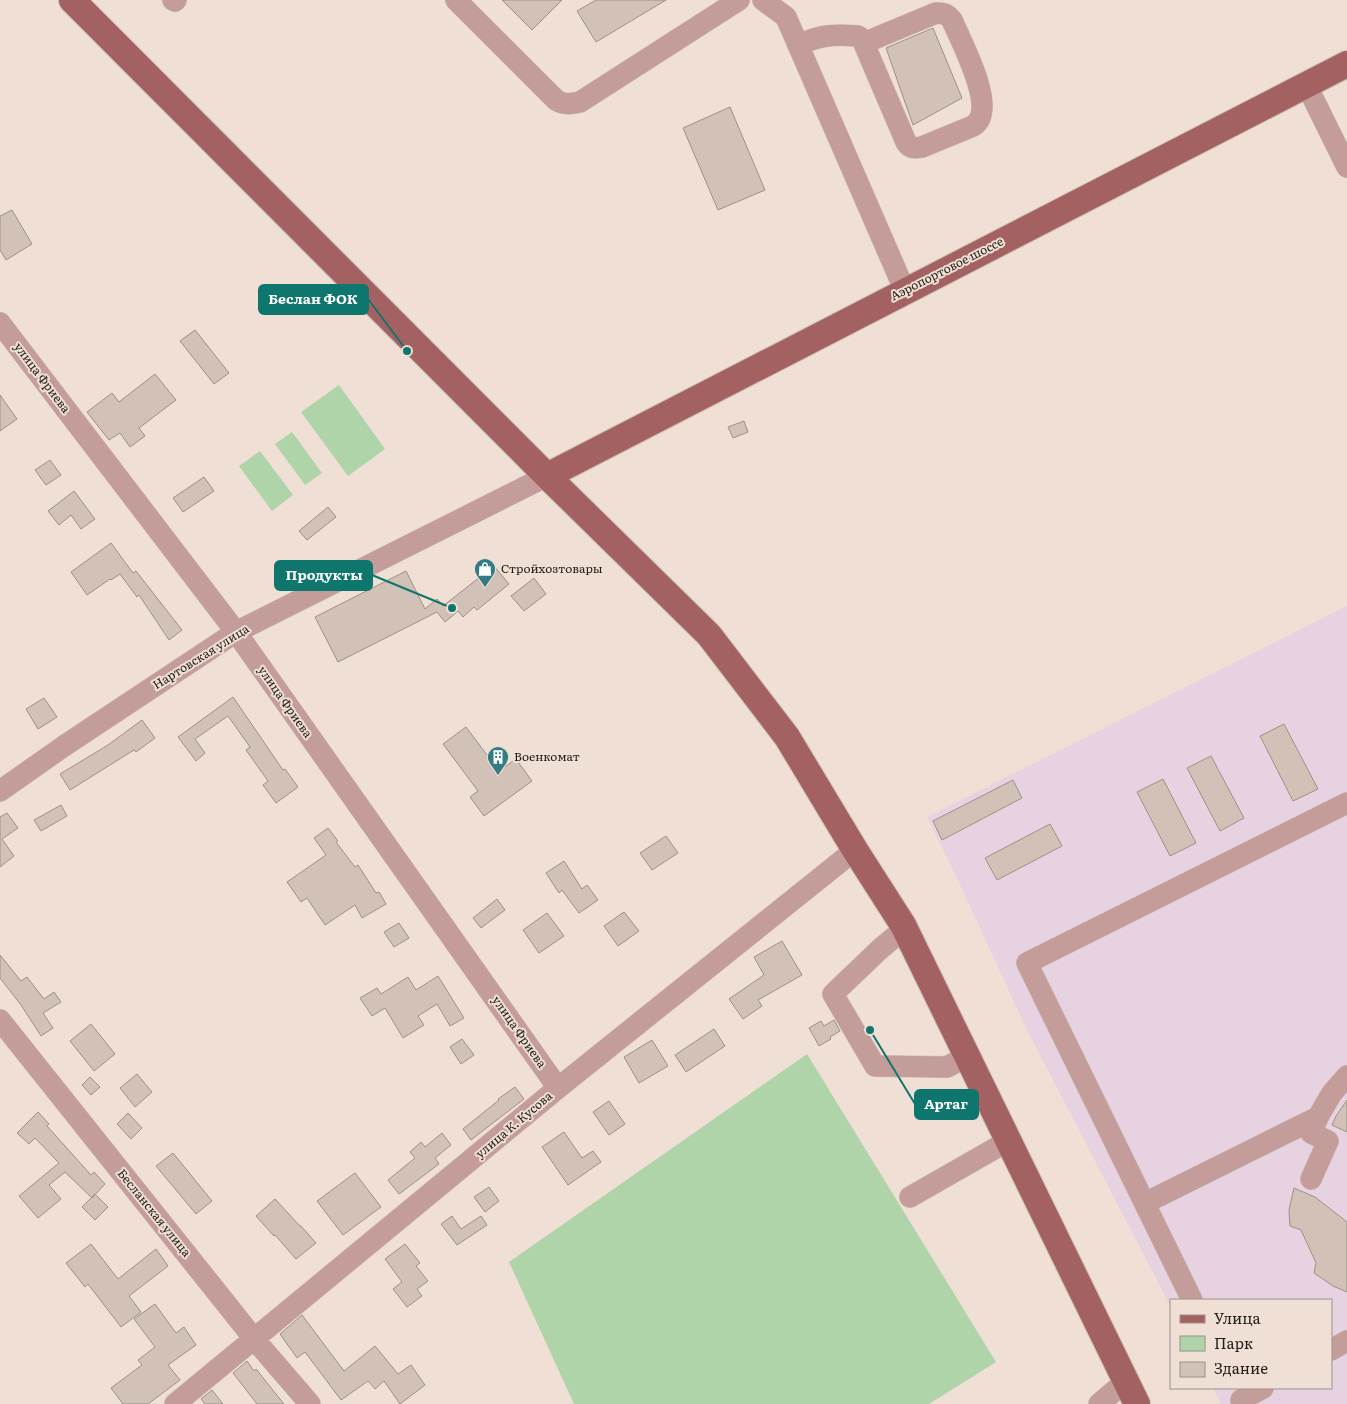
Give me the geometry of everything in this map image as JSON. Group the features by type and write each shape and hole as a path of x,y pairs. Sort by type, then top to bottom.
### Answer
{"main road":[{"path":"72,0 709,636 787,737 855,850 905,928 1131,1393"},
{"name":"Аэропортовое шоссе","path":"547,476 1347,64"}],"street":[{"path":"456,0 556,100 562,104 570,104 580,102 739,0"},
{"path":"763,0 786,17 905,291"},
{"path":"798,45 818,36 858,36 864,43 909,146 914,148 922,147 973,126 979,121 983,105 980,87 948,15 943,13 936,14 864,43"},
{"path":"1306,84 1347,167"},
{"name":"улица Фриева","path":"0,323 236,632 558,1088"},
{"name":"Нартовская улица","path":"0,791 72,740 236,632 547,476"},
{"path":"1192,1299 1027,963 1347,803"},
{"name":"улица К. Кусова","path":"175,1404 255,1340 558,1088 855,850"},
{"path":"905,928 833,994 876,1066 947,1066 967,1056"},
{"name":"Бесланская улица","path":"0,1020 255,1340 310,1404"},
{"path":"1145,1203 1309,1126 1332,1093 1347,1076"},
{"path":"1309,1126 1328,1141 1311,1179"},
{"path":"910,1197 1008,1141"},
{"path":"1332,1350 1347,1342"},
{"path":"1240,1397 1260,1389"},
{"path":"1099,1404 1131,1393"}],"shaded area":[{"path":"1347,606 1347,1404 1221,1404 1214,1389 1332,1389 1332,1299 1170,1299 1170,1305 1026,1028 927,817"}],"green space":[{"path":"339,385 385,449 348,476 301,412"},
{"path":"292,432 322,473 305,485 275,444"},
{"path":"260,451 293,495 272,511 239,466"},
{"path":"807,1054 996,1362 929,1404 574,1404 509,1262"}],"building":[{"path":"502,0 562,0 532,30"},
{"path":"596,0 666,0 596,42 577,11"},
{"path":"933,28 962,98 913,125 886,48"},
{"path":"730,107 765,190 718,210 683,128"},
{"path":"12,210 32,244 6,260 0,250 0,216"},
{"path":"195,330 229,373 214,384 180,341"},
{"path":"155,374 176,400 139,428 145,436 130,447 120,433 109,440 87,412 112,393 119,402"},
{"path":"0,395 17,419 0,431"},
{"path":"744,421 748,432 733,438 728,427"},
{"path":"50,460 61,475 46,485 35,470"},
{"path":"204,477 214,491 183,512 173,498"},
{"path":"74,491 95,519 81,529 71,515 59,525 48,511"},
{"path":"328,507 336,517 307,540 299,531"},
{"path":"111,543 133,573 136,571 182,630 169,640 139,595 137,597 120,574 87,595 71,572"},
{"path":"494,566 509,584 477,610 474,607 463,617 458,611 445,622 437,612 338,662 315,617 406,571 425,609 437,599 443,606"},
{"path":"534,578 546,594 524,611 511,596"},
{"path":"233,697 283,770 285,769 298,787 276,803 263,785 268,781 246,750 250,747 228,716 195,739 205,753 196,761 178,737"},
{"path":"44,698 57,717 38,729 26,709"},
{"path":"142,720 155,738 136,752 134,750 70,790 60,774 108,745"},
{"path":"1284,724 1318,789 1293,801 1260,736"},
{"name":"Военкомат","path":"466,727 499,771 516,759 532,781 484,816 470,797 478,791 443,744"},
{"path":"1211,756 1244,818 1220,831 1187,768"},
{"path":"1163,779 1196,843 1170,856 1137,792"},
{"path":"1013,780 1022,798 942,840 933,821"},
{"path":"61,805 67,816 41,831 34,820"},
{"path":"7,813 18,828 2,839 14,856 0,867 0,817"},
{"path":"1050,824 1062,846 997,880 985,858"},
{"path":"328,828 355,867 358,865 376,893 379,892 386,904 362,918 355,905 325,925 307,898 301,902 287,882 326,855 314,838"},
{"path":"666,836 678,853 652,870 640,853"},
{"path":"564,861 582,889 587,885 598,900 579,913 562,890 559,893 546,873"},
{"path":"497,899 505,910 481,928 473,918"},
{"path":"624,912 639,931 618,946 604,926"},
{"path":"547,913 564,936 539,953 523,930"},
{"path":"399,923 409,938 394,947 384,932"},
{"path":"782,941 802,975 758,1000 762,1006 743,1019 729,999 764,975 754,957"},
{"path":"0,955 21,981 27,977 44,999 54,992 61,1002 43,1013 53,1028 41,1036 21,1005 0,978"},
{"path":"438,976 464,1018 450,1026 437,1004 418,1016 424,1025 403,1038 385,1008 372,1016 360,998 377,988 381,994 408,977 416,990"},
{"path":"834,1020 840,1031 819,1046 809,1028 821,1021 824,1026"},
{"path":"91,1024 115,1054 94,1071 70,1041"},
{"path":"714,1029 725,1046 686,1072 675,1055"},
{"path":"462,1039 474,1055 461,1064 450,1047"},
{"path":"652,1040 668,1066 639,1083 624,1057"},
{"path":"137,1074 152,1092 135,1107 120,1088"},
{"path":"90,1077 100,1087 91,1095 82,1085"},
{"path":"515,1087 524,1099 471,1140 463,1129"},
{"path":"1347,1100 1347,1132 1332,1125"},
{"path":"609,1101 625,1124 609,1135 593,1112"},
{"path":"38,1112 49,1124 47,1126 91,1175 94,1172 105,1184 92,1198 65,1172 49,1185 61,1199 38,1218 19,1196 59,1163 35,1138 29,1144 17,1133"},
{"path":"128,1113 142,1128 131,1139 117,1124"},
{"path":"564,1132 582,1158 593,1151 601,1162 568,1185 542,1147"},
{"path":"442,1133 451,1145 435,1158 439,1164 399,1194 388,1180 415,1158 410,1152 421,1142 425,1147"},
{"path":"173,1153 212,1201 196,1214 156,1166"},
{"path":"355,1173 381,1207 343,1235 317,1201"},
{"path":"489,1187 499,1201 485,1212 474,1197"},
{"path":"1294,1188 1315,1197 1347,1222 1347,1292 1333,1286 1314,1273 1316,1263 1301,1230 1290,1226 1289,1210"},
{"path":"95,1194 108,1207 95,1220 82,1207"},
{"path":"275,1199 316,1243 296,1259 256,1216"},
{"path":"452,1216 461,1229 481,1216 487,1225 457,1245 441,1224"},
{"path":"91,1244 118,1279 156,1249 168,1266 129,1296 141,1312 121,1327 88,1284 85,1287 66,1263"},
{"path":"405,1244 420,1263 416,1266 428,1281 417,1289 422,1296 407,1307 393,1289 402,1282 385,1259"},
{"path":"155,1304 176,1333 184,1327 196,1345 168,1365 180,1380 148,1404 123,1404 111,1388 142,1365 138,1360 155,1347 134,1319"},
{"path":"302,1315 344,1371 375,1346 398,1374 411,1365 425,1385 400,1404 384,1381 375,1389 368,1381 341,1400 305,1352 297,1358 280,1334"},
{"path":"247,1361 254,1371 256,1369 284,1404 257,1404 233,1373"},
{"path":"212,1390 223,1404 205,1404 201,1399"}],"place":[{"name":"Беслан ФОК","path":"407,351"},
{"name":"Стройхозтовары","path":"485,588"},
{"name":"Продукты","path":"452,608"},
{"name":"Военкомат","path":"498,776"},
{"name":"Артаг","path":"870,1030"}]}
